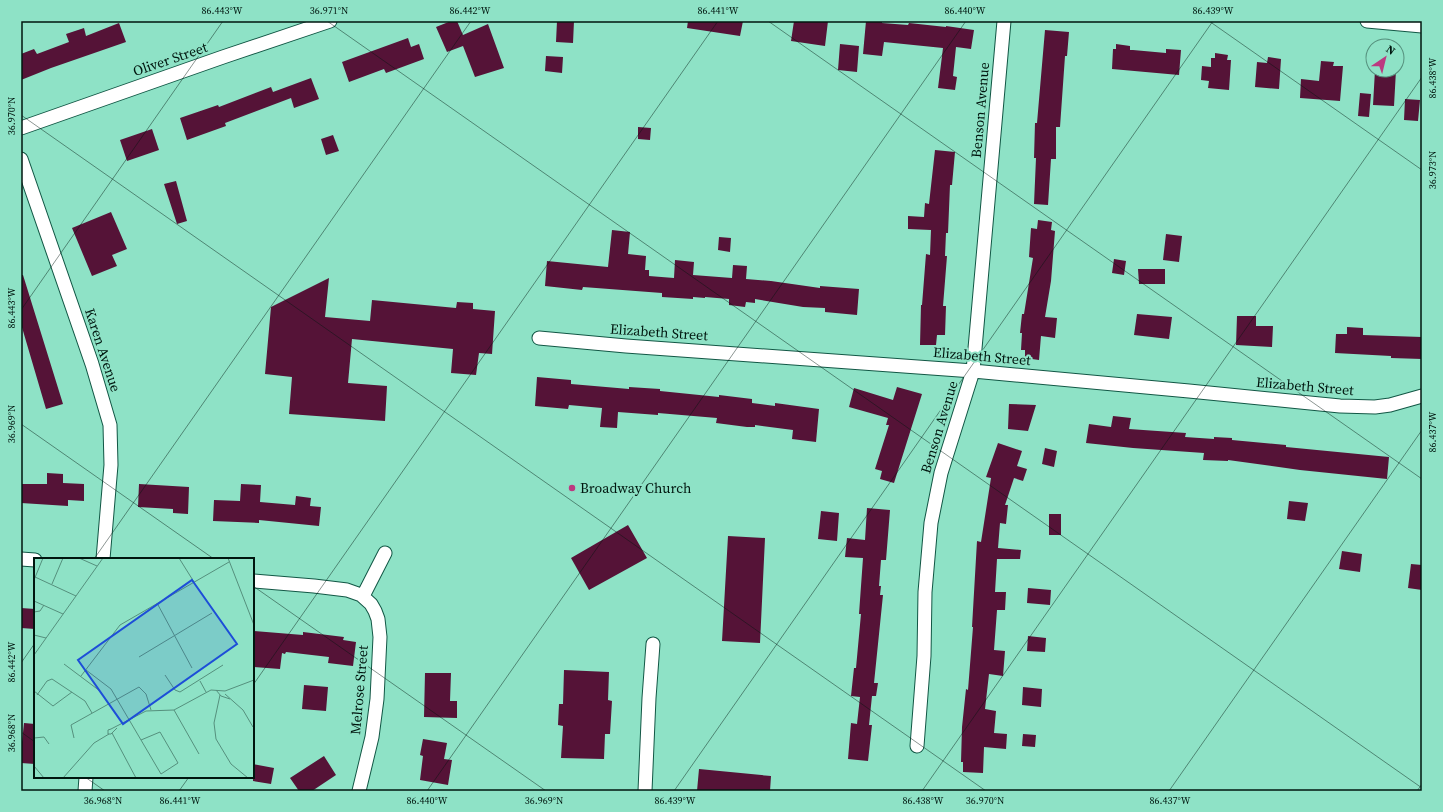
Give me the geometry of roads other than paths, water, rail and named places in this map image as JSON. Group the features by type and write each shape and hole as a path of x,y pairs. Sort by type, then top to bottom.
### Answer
{"street":[{"name":"Oliver Street","path":"21,128 330,21"},
{"name":"Benson Avenue","path":"917,746 924,656 925,592 931,523 941,473 973,371 1004,21"},
{"path":"1367,21 1422,26"},
{"name":"Karen Avenue","path":"21,159 92,364 110,425 111,465 103,558"},
{"name":"Elizabeth Street","path":"539,338 626,346 973,371 1340,406 1375,407 1390,405 1422,396"},
{"path":"362,596 385,553"},
{"path":"21,559 34,560"},
{"name":"Melrose Street","path":"254,581 347,590 362,596 372,604 378,619 380,637 377,699 372,737 359,791"},
{"path":"645,791 653,644"},
{"path":"85,791 86,778"}],"place":[{"name":"Broadway Church","path":"572,488"}]}
